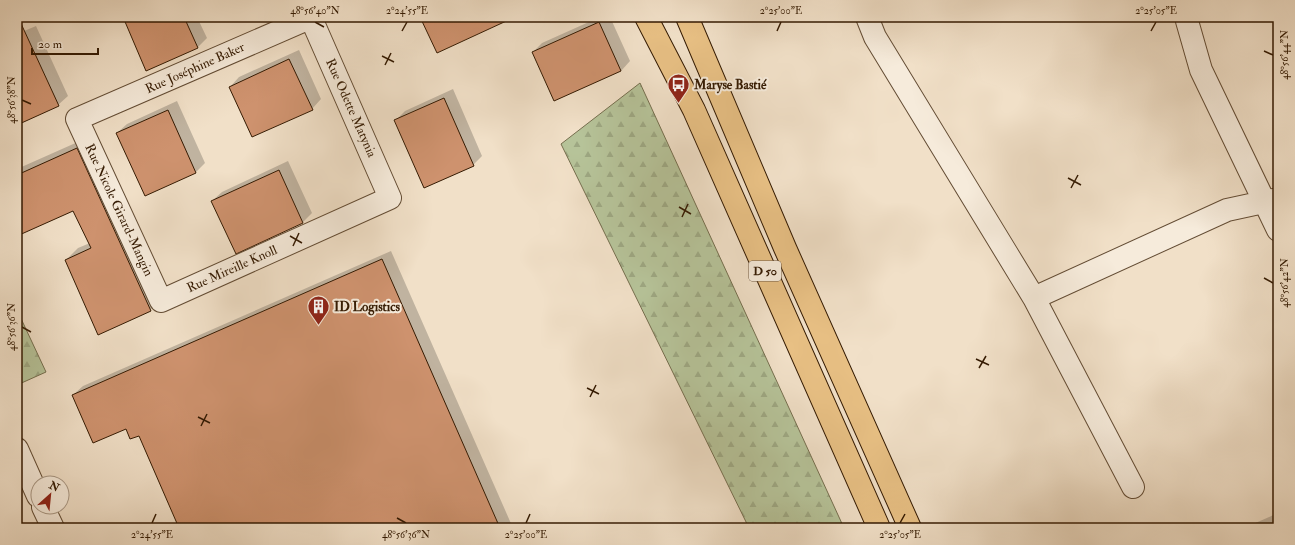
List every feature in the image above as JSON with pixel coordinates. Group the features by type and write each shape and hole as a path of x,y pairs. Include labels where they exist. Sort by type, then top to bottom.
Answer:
{"main road":[{"name":"D 50","path":"646,17 694,110 879,528"},
{"name":"D 50","path":"687,17 785,248 910,528"}],"street":[{"name":"Rue Joséphine Baker","path":"77,119 312,17"},
{"name":"Rue Odette Matynia","path":"312,17 390,198"},
{"path":"867,17 875,36 1034,298 1133,487"},
{"path":"1188,17 1187,21 1202,70 1272,200 1278,230"},
{"name":"Rue Nicole Girard-Mangin","path":"77,119 161,301"},
{"name":"Rue Mireille Knoll","path":"161,301 390,198"},
{"path":"1034,298 1227,210 1272,200"},
{"path":"17,449 30,478"},
{"path":"47,515 53,528"}],"green space":[{"path":"640,83 844,528 749,528 561,144"},
{"path":"17,310 46,372 17,385"}],"building":[{"path":"17,17 59,106 17,125"},
{"path":"123,17 184,17 198,48 146,71"},
{"path":"420,17 515,17 437,53"},
{"path":"599,22 621,71 554,101 532,52"},
{"path":"289,59 313,110 252,137 229,87"},
{"path":"444,98 474,166 424,188 394,120"},
{"path":"168,110 196,173 145,196 116,133"},
{"path":"77,148 151,311 98,335 65,260 91,248 73,211 17,236 17,175"},
{"path":"279,170 303,223 236,254 211,201"},
{"name":"ID Logistics","path":"382,259 500,528 179,528 139,436 130,439 126,429 93,443 72,395"}],"place":[{"name":"Maryse Bastié","path":"678,104"},
{"name":"ID Logistics","path":"319,326"}]}
